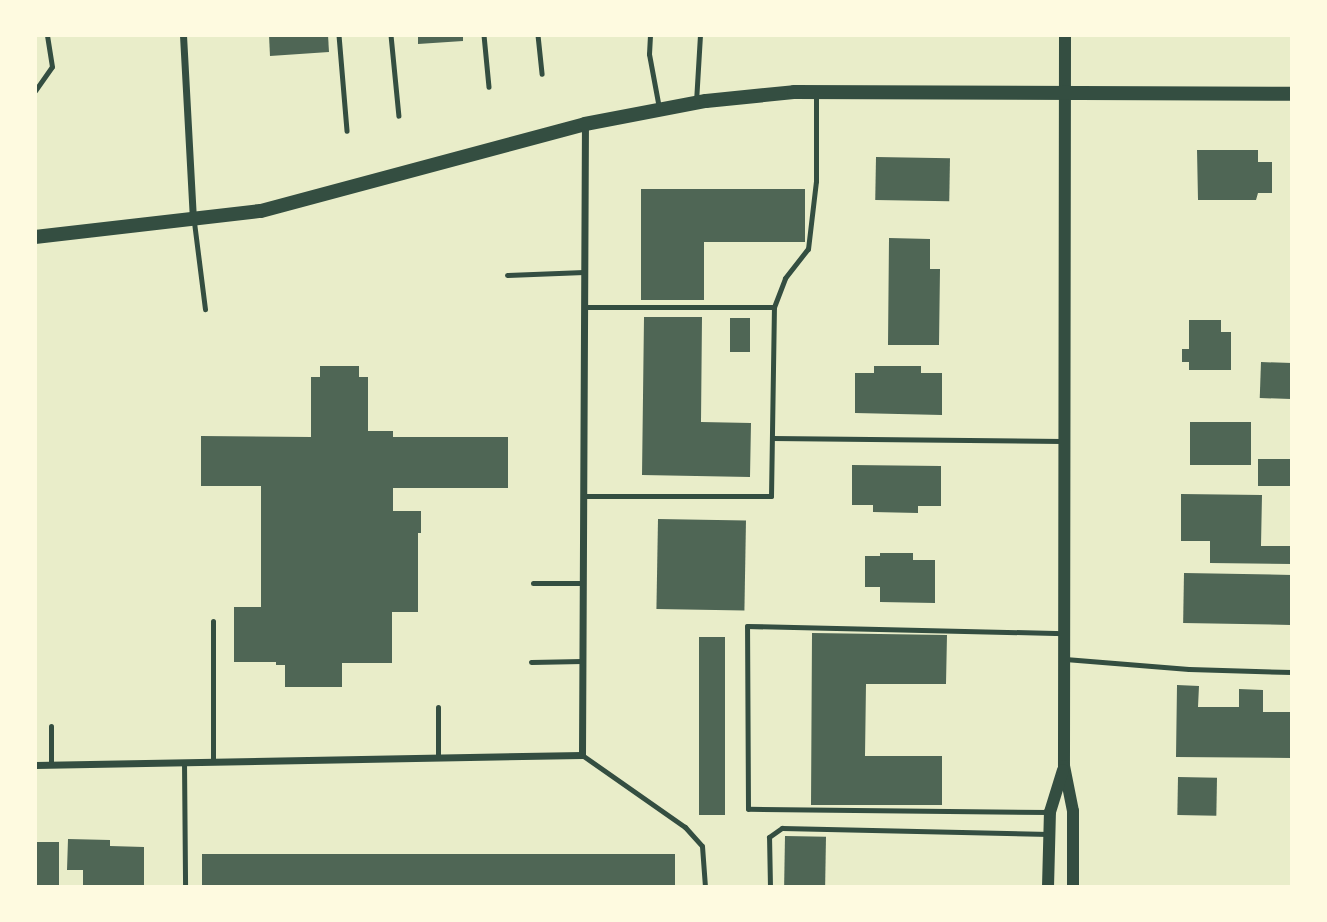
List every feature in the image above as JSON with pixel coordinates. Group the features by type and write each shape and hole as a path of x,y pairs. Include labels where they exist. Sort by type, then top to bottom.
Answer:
{"main road":[{"path":"35,237 261,211 585,124 696,103 816,92 1292,94"}],"street":[{"path":"183,35 193,217"},
{"path":"1065,35 1064,766 1073,811 1073,887"},
{"path":"35,765 582,755 585,124"},
{"path":"1048,887 1050,812 1064,766"}],"lane":[{"path":"650,35 649,54 659,110"},
{"path":"696,103 701,35"},
{"path":"583,496 771,496 774,307 785,278 808,249 816,181 816,92"},
{"path":"193,217 205,309"},
{"path":"507,275 584,272"},
{"path":"584,307 774,307"},
{"path":"772,438 1066,441"},
{"path":"533,583 583,583"},
{"path":"213,621 213,762"},
{"path":"1050,812 748,809 747,626 1065,634"},
{"path":"1065,659 1189,669 1292,672"},
{"path":"531,662 582,661"},
{"path":"438,707 438,758"},
{"path":"51,726 51,764"},
{"path":"582,755 685,827 702,846 705,887"},
{"path":"184,762 185,887"},
{"path":"770,887 769,837 782,828 1049,834"}],"path":[{"path":"35,91 52,67 47,35"},
{"path":"339,35 348,131"},
{"path":"391,35 399,116"},
{"path":"484,35 489,87"},
{"path":"538,35 542,74"}],"building":[{"path":"269,35 328,35 329,52 270,56"},
{"path":"418,35 463,35 463,41 418,44"},
{"path":"1197,150 1258,150 1258,162 1272,162 1272,193 1258,193 1256,200 1198,200"},
{"path":"876,157 950,158 949,201 875,200"},
{"path":"641,189 805,189 805,242 704,242 704,300 641,300"},
{"path":"889,238 930,239 930,269 940,269 939,345 888,345"},
{"path":"644,317 702,317 701,422 751,423 750,477 642,475"},
{"path":"730,318 750,318 750,352 730,352"},
{"path":"1189,320 1221,320 1221,332 1231,332 1231,370 1189,370 1189,362 1182,362 1182,349 1189,349"},
{"path":"1261,362 1292,363 1291,399 1260,398"},
{"path":"320,366 359,366 359,377 368,377 368,431 393,431 393,437 508,437 508,488 393,488 393,511 421,511 421,533 418,533 418,612 392,612 392,663 342,663 342,687 285,687 285,665 276,665 276,662 234,662 234,607 261,607 261,486 201,486 201,436 311,437 311,377 320,377"},
{"path":"874,366 921,366 921,373 942,373 942,415 855,413 855,373 874,373"},
{"path":"1190,422 1251,422 1251,465 1190,465"},
{"path":"1258,459 1292,459 1292,486 1258,486"},
{"path":"852,465 941,466 941,506 918,506 918,513 873,512 873,505 852,505"},
{"path":"1181,494 1262,495 1261,546 1292,546 1292,564 1210,563 1210,541 1181,541"},
{"path":"658,519 746,521 744,611 656,609"},
{"path":"880,553 913,553 913,560 935,560 935,603 880,602 880,587 865,587 865,556 880,556"},
{"path":"1184,573 1292,575 1291,625 1183,623"},
{"path":"812,633 947,635 946,684 866,684 865,756 942,756 942,805 811,805"},
{"path":"699,637 725,637 725,815 699,815"},
{"path":"1177,685 1199,686 1198,707 1239,707 1239,689 1263,690 1263,712 1292,712 1292,758 1176,757"},
{"path":"1178,777 1217,778 1216,816 1177,815"},
{"path":"785,836 826,837 825,887 784,887"},
{"path":"68,839 110,840 110,846 144,847 144,887 83,887 83,870 67,870"},
{"path":"35,842 59,842 59,885 35,885"},
{"path":"202,854 675,854 675,887 202,887"}]}
